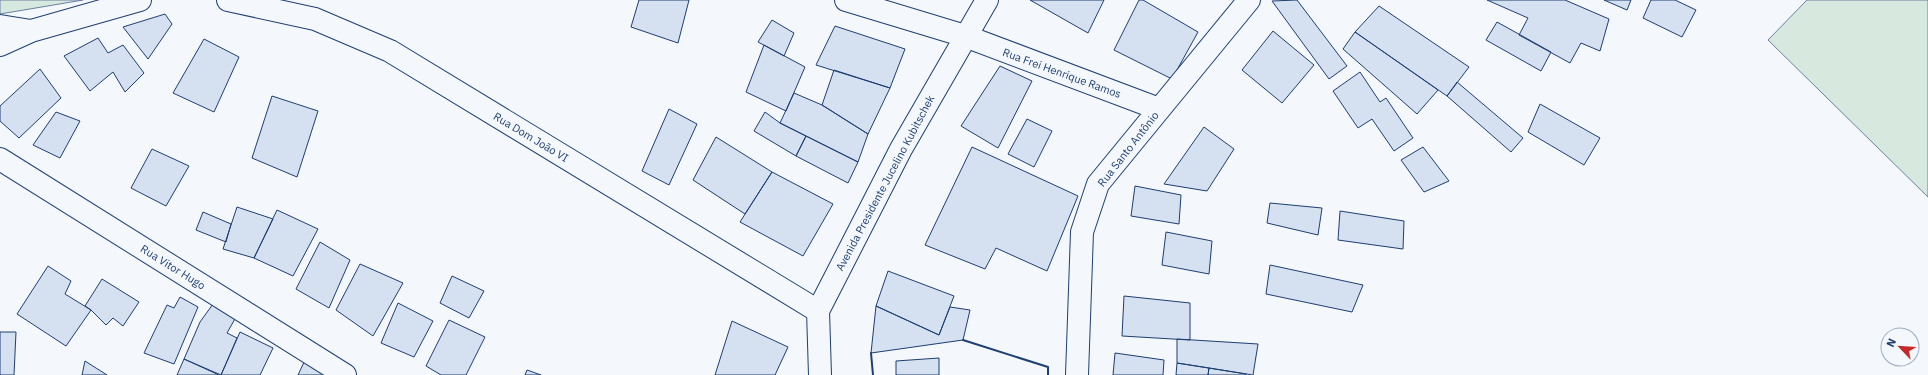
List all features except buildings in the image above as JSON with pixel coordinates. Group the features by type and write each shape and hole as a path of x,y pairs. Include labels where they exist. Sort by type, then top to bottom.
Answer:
{"street":[{"path":"0,45 31,31 140,0"},
{"name":"Rua Dom João VI","path":"228,0 315,19 390,52 818,311"},
{"name":"Rua Frei Henrique Ramos","path":"846,0 965,36 1160,109"},
{"name":"Avenida Presidente Jucelino Kubitschek","path":"820,375 818,311 901,149 987,0"},
{"name":"Rua Santo Antônio","path":"1077,375 1082,232 1098,184 1249,0"},
{"path":"0,26 31,31"},
{"name":"Rua Vitor Hugo","path":"0,159 345,375"}],"shaded area":[{"path":"0,0 83,0 0,14"},
{"path":"1807,0 1928,0 1928,197 1768,40"}],"wall":[{"path":"963,340 1048,367 1048,375"},
{"path":"871,353 873,375"}]}
